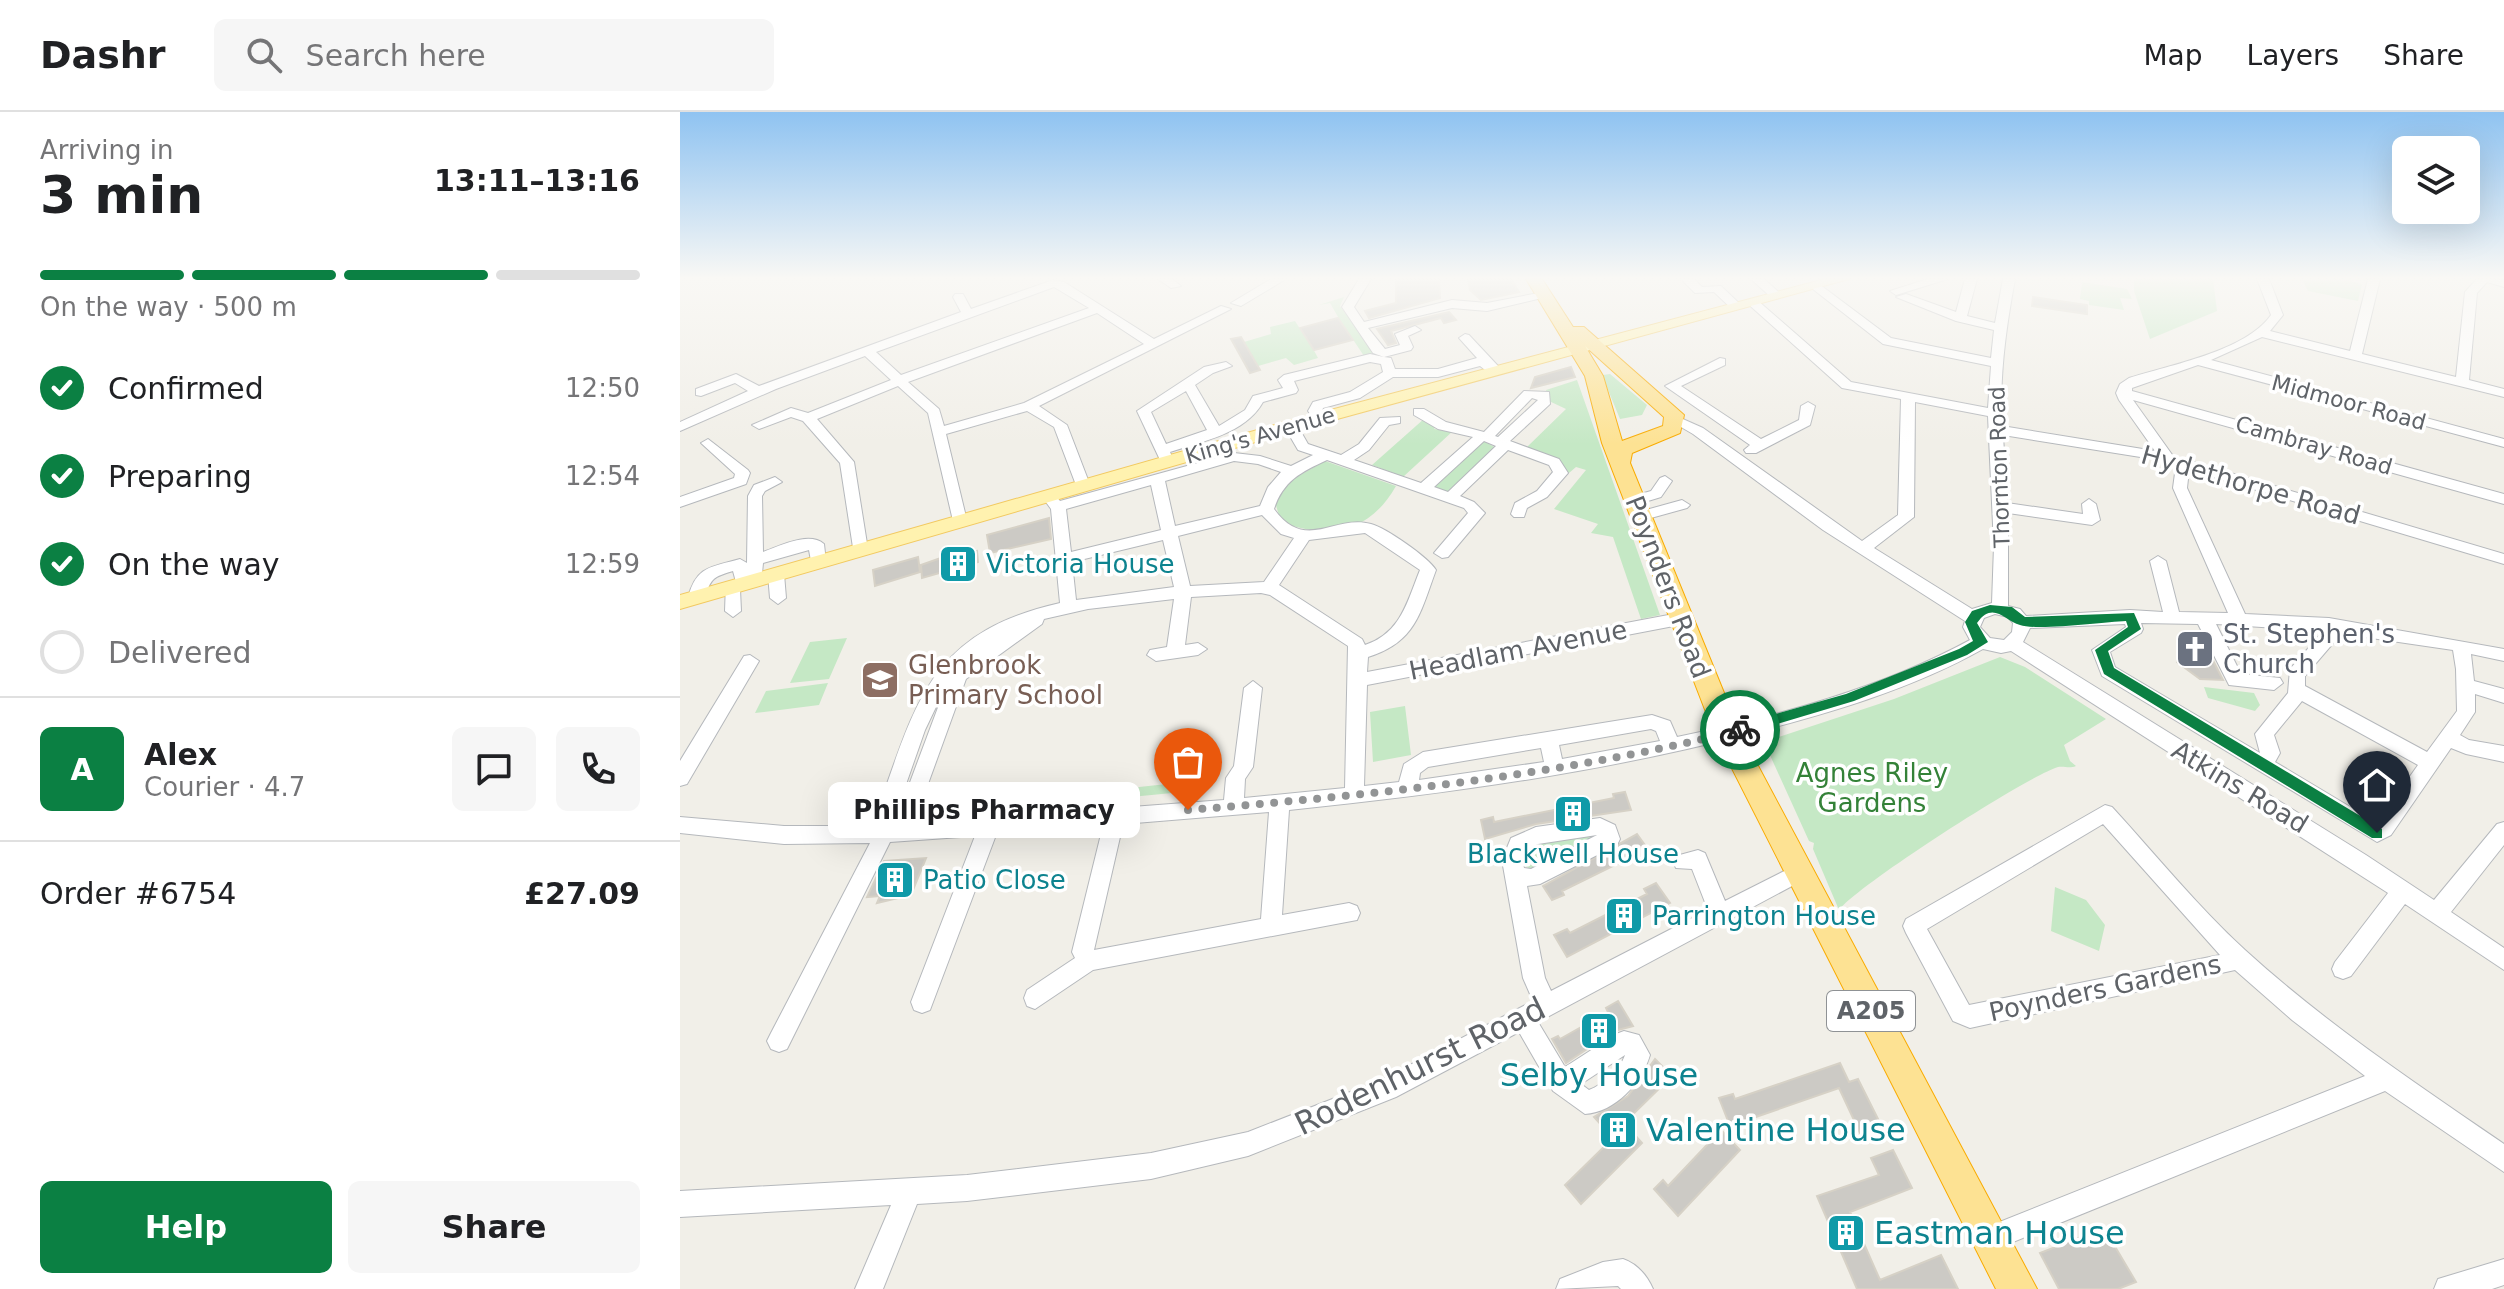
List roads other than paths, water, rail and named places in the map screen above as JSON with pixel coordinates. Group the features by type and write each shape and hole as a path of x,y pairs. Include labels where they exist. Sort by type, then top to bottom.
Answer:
{"highway":[{"name":"A205","path":"1574,334 1664,431"},
{"name":"Poynders Road","path":"1585,347 1612,443 1679,619 1727,733 2017,1289"},
{"path":"1610,429 1634,439 1664,431"},
{"path":"1621,462 1622,451 1627,447 1664,431"}],"main road":[{"name":"King's Avenue","path":"688,600 746,578 776,574 959,521 1052,501 1083,485 1165,456 1320,418 1490,366 1635,334"}],"street":[{"path":"680,427 759,392 919,334"},
{"path":"808,418 897,381 1028,334"},
{"path":"1137,334 1151,343"},
{"path":"939,432 1029,406 1171,334"},
{"path":"1367,334 1377,350 1384,353 1407,347 1401,334"},
{"name":"Hydethorpe Road","path":"1782,334 1847,385 2176,461 2504,559"},
{"path":"1878,334 1887,341 1997,363"},
{"name":"Thornton Road","path":"1999,334 1994,421 2000,507 2000,608"},
{"path":"2238,617 2180,488 2176,461 2123,393 2134,381 2260,334"},
{"path":"2266,334 2504,393"},
{"path":"2355,356 2360,334"},
{"path":"2462,383 2467,334"},
{"path":"1465,338 1490,366"},
{"path":"868,352 934,412 959,521"},
{"path":"1226,366 1209,370 1144,411 1165,456 1241,420 1258,399 1291,390 1285,380 1289,378 1370,358 1381,358 1389,368"},
{"name":"Midmoor Road","path":"2196,360 2504,443"},
{"path":"1720,362 1672,386 1760,445"},
{"path":"1320,418 1315,411 1318,405 1355,395 1389,368 1438,373 1490,366"},
{"path":"701,392 728,374 759,392"},
{"path":"1186,385 1192,389 1215,431"},
{"name":"Cambray Road","path":"2123,393 2504,499"},
{"path":"1424,488 1529,394 1544,395 1545,401 1450,498"},
{"path":"1863,548 1906,517 1908,398"},
{"path":"1029,406 1060,425 1083,485"},
{"path":"1734,458 1805,422 1808,406"},
{"path":"759,425 791,412 808,418 847,462 860,550"},
{"path":"1419,412 1443,426 1458,427 1554,462 1561,473 1542,494 1520,506 1519,514"},
{"path":"1344,460 1364,447 1385,421 1395,420"},
{"path":"1291,426 1303,447 1469,505 1477,513 1442,553"},
{"path":"1664,431 1704,437 1863,548 1973,618"},
{"path":"680,502 741,481 743,473 708,443"},
{"path":"1328,454 1291,471 1272,488 1266,509 1273,522 1304,536 1335,535 1368,528 1424,564 1428,570 1400,636 1383,647 1359,653"},
{"path":"1060,609 1064,559 1052,501 1157,479 1234,457 1260,460 1291,471"},
{"path":"1157,479 1183,593 1175,652"},
{"path":"1637,508 1656,494 1665,481"},
{"path":"733,611 746,578 755,496 759,488 775,482"},
{"path":"1637,508 1682,505"},
{"path":"2000,507 2092,520"},
{"path":"1064,559 1266,509"},
{"path":"1269,587 1304,536"},
{"path":"746,578 800,545 816,544 818,562"},
{"path":"2158,561 2172,616"},
{"path":"776,574 778,598"},
{"path":"779,1041 882,833 933,694 952,662 974,643 1005,624 1060,609 1183,593 1269,587 1356,643 1359,653 1354,795"},
{"path":"2000,608 2014,613 2022,622 2021,631 2013,644 2001,649 1981,642 1973,632 1973,618 2000,608"},
{"path":"2022,622 2130,616 2238,617 2329,624 2504,655"},
{"path":"2130,616 2135,629 2101,650 2108,671 2377,833 2384,829 2466,712 2466,685 2460,645"},
{"path":"2203,616 2235,680 2274,683"},
{"name":"Headlam Avenue","path":"1358,680 1679,619"},
{"path":"2329,624 2329,637 2295,677 2299,691 2431,763"},
{"path":"680,825 763,837 882,833 1280,802 1555,770 1727,733 1891,683 1981,642"},
{"name":"Atkins Road","path":"2013,644 2403,890 2504,960"},
{"path":"1156,655 1198,649"},
{"path":"680,778 750,661"},
{"path":"2466,685 2504,696"},
{"path":"1233,806 1236,778 1243,767 1253,688"},
{"path":"2262,765 2271,753 2264,734 2299,691"},
{"path":"1408,789 1411,769 1423,760 1548,739 1652,722 1663,726 1671,746"},
{"path":"2448,738 2466,747 2504,754"},
{"path":"1548,739 1555,770"},
{"path":"1271,927 1280,802"},
{"name":"Poynders Gardens","path":"2237,958 2225,964 1970,1017 1961,1013 1914,926 2105,813 2237,958 2306,1017 2384,1077 2504,1159"},
{"path":"1088,961 1083,952 1115,816"},
{"path":"922,1002 989,826"},
{"path":"2436,914 2504,830"},
{"path":"1683,862 1698,859 1719,912"},
{"name":"Rodenhurst Road","path":"680,1204 909,1193 1151,1166 1248,1144 1388,1089 1800,872"},
{"path":"1517,876 1534,978 1546,1006"},
{"path":"2343,969 2403,890"},
{"path":"1035,998 1088,961 1349,913"},
{"path":"1523,1018 1561,1083"},
{"path":"1991,1238 2372,1086 2384,1077"},
{"path":"869,1289 909,1193"},
{"path":"1570,1289 1616,1272 1636,1284"},
{"path":"2448,1289 2504,1272"}],"place":[{"name":"Victoria House","path":"958,564"},
{"name":"St. Stephen's Church","path":"2195,649"},
{"name":"Glenbrook Primary School","path":"880,680"},
{"name":"Phillips Pharmacy","path":"1188,810"},
{"name":"Blackwell House","path":"1573,814"},
{"name":"Patio Close","path":"895,880"},
{"name":"Parrington House","path":"1624,916"},
{"name":"Selby House","path":"1599,1031"},
{"name":"Valentine House","path":"1618,1130"},
{"name":"Eastman House","path":"1846,1233"}],"park label":[{"name":"Agnes Riley Gardens","path":"1872,788"}]}
